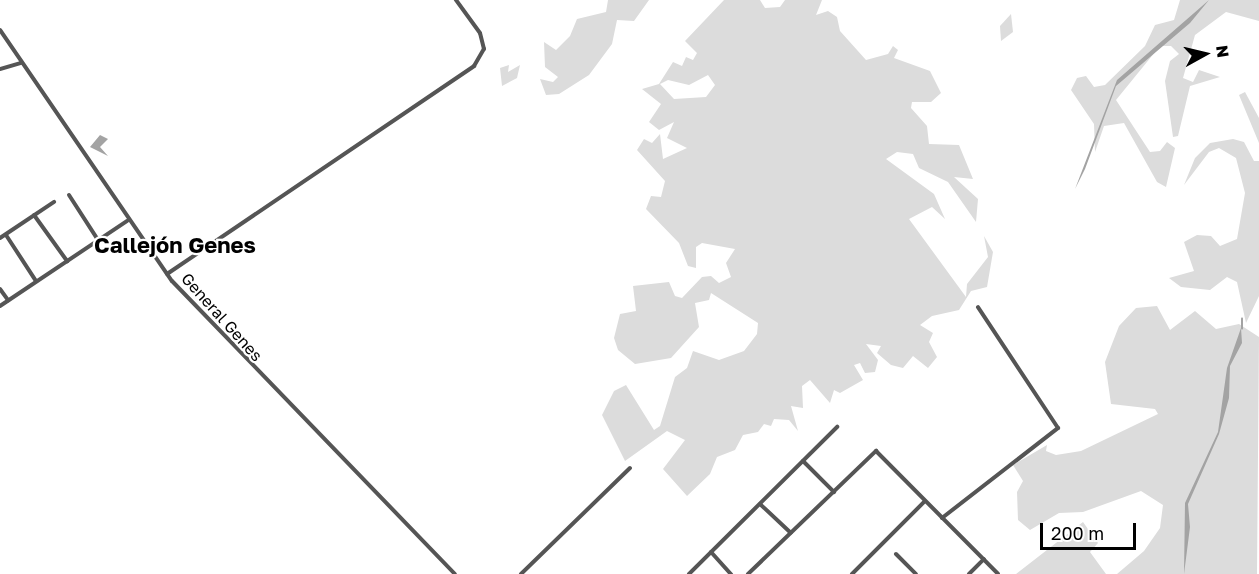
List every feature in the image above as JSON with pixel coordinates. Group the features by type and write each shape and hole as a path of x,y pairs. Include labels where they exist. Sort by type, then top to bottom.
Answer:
{"street":[{"path":"167,274 474,66 484,49 480,33 456,0"},
{"name":"General Genes","path":"0,30 21,63 87,153 127,221 167,274 455,574"},
{"path":"0,69 21,63"},
{"path":"69,195 98,240"},
{"path":"0,238 54,202"},
{"path":"34,215 67,261"},
{"path":"0,306 127,221"},
{"path":"6,235 36,281"},
{"path":"0,288 8,300"},
{"path":"942,518 1058,428 978,307"},
{"path":"689,574 837,427"},
{"path":"748,574 876,451 998,574"},
{"path":"803,461 834,492"},
{"path":"521,574 630,468"},
{"path":"852,574 925,501"},
{"path":"760,504 791,533"},
{"path":"711,552 731,574"},
{"path":"896,554 916,574"},
{"path":"969,574 984,559"}],"shaded area":[{"path":"608,0 649,0 634,21 617,20 612,44 589,75 559,94 546,95 540,79 553,82 558,77 545,67 544,42 556,50 570,36 577,19 606,12"},
{"path":"724,0 760,0 765,8 780,7 785,0 822,0 816,15 828,11 837,17 840,31 866,60 888,54 893,46 898,50 894,58 930,71 941,93 931,102 912,102 911,108 927,126 929,144 959,145 973,179 954,177 978,199 976,222 948,182 919,168 913,154 897,152 886,159 934,194 945,219 932,207 909,219 966,297 967,284 988,257 984,236 993,252 987,287 971,291 959,310 932,316 920,325 933,333 929,342 937,357 928,368 913,356 903,368 891,365 877,353 881,346 866,344 878,360 875,372 865,373 860,363 854,365 863,380 840,393 834,390 830,403 810,380 802,386 803,408 791,406 798,431 789,420 774,419 771,426 764,424 758,432 743,435 735,450 717,457 710,474 687,496 663,469 685,440 667,431 625,461 602,415 614,391 626,385 654,430 660,426 675,377 687,368 693,351 719,360 744,351 757,334 758,323 711,293 709,300 695,303 699,327 671,358 635,364 618,350 614,338 620,314 636,311 633,286 669,282 675,296 682,298 702,277 711,276 719,283 731,277 726,263 735,249 702,243 696,247 696,268 688,266 679,243 646,209 651,196 661,197 665,181 637,150 644,139 652,143 660,134 663,159 687,148 667,138 674,122 659,130 649,122 661,104 642,89 659,84 673,62 682,66 686,57 693,60 697,53 685,41","holes":["708,75 715,85 706,97 674,99 660,84 668,80 689,85"]},
{"path":"1180,0 1259,0 1259,21 1226,12 1195,35 1183,78 1193,82 1199,70 1220,77 1190,86 1178,136 1173,137 1165,81 1170,61 1179,54 1171,46 1160,46 1116,100 1150,152 1160,151 1167,142 1175,148 1166,187 1157,182 1124,123 1104,126 1095,152 1094,124 1071,90 1077,78 1086,76 1094,87 1105,85 1145,46 1155,25 1174,20"},
{"path":"1209,0 1190,23 1116,86 1085,169 1075,189 1117,80"},
{"path":"1011,14 1013,32 1001,41 1000,26"},
{"path":"509,65 508,72 520,65 517,78 502,86 500,68"},
{"path":"1245,92 1259,118 1259,143 1239,95"},
{"path":"100,135 108,139 100,147 108,156 90,147"},
{"path":"1233,139 1244,142 1254,161 1259,161 1259,296 1246,323 1237,282 1227,277 1210,290 1181,287 1169,278 1194,271 1184,242 1197,235 1211,236 1220,246 1237,239 1245,193 1236,158 1219,148 1209,152 1184,185 1195,158 1210,143"},
{"path":"1157,306 1170,330 1195,311 1216,329 1239,324 1259,337 1257,574 1117,574 1144,551 1160,528 1163,505 1141,491 1083,512 1059,513 1030,530 1018,520 1017,492 1023,481 1013,465 1047,445 1046,451 1056,455 1081,451 1158,414 1155,409 1111,404 1105,362 1119,326 1136,308"},
{"path":"1241,328 1242,343 1230,366 1229,398 1219,434 1188,504 1190,527 1184,574 1185,503 1218,432 1227,368"},
{"path":"1083,522 1098,543 1090,552 1106,574 1016,574"}],"waterway":[{"path":"1242,319 1242,329"}],"district":[{"name":"Callejón Genes","path":"175,245"}]}
